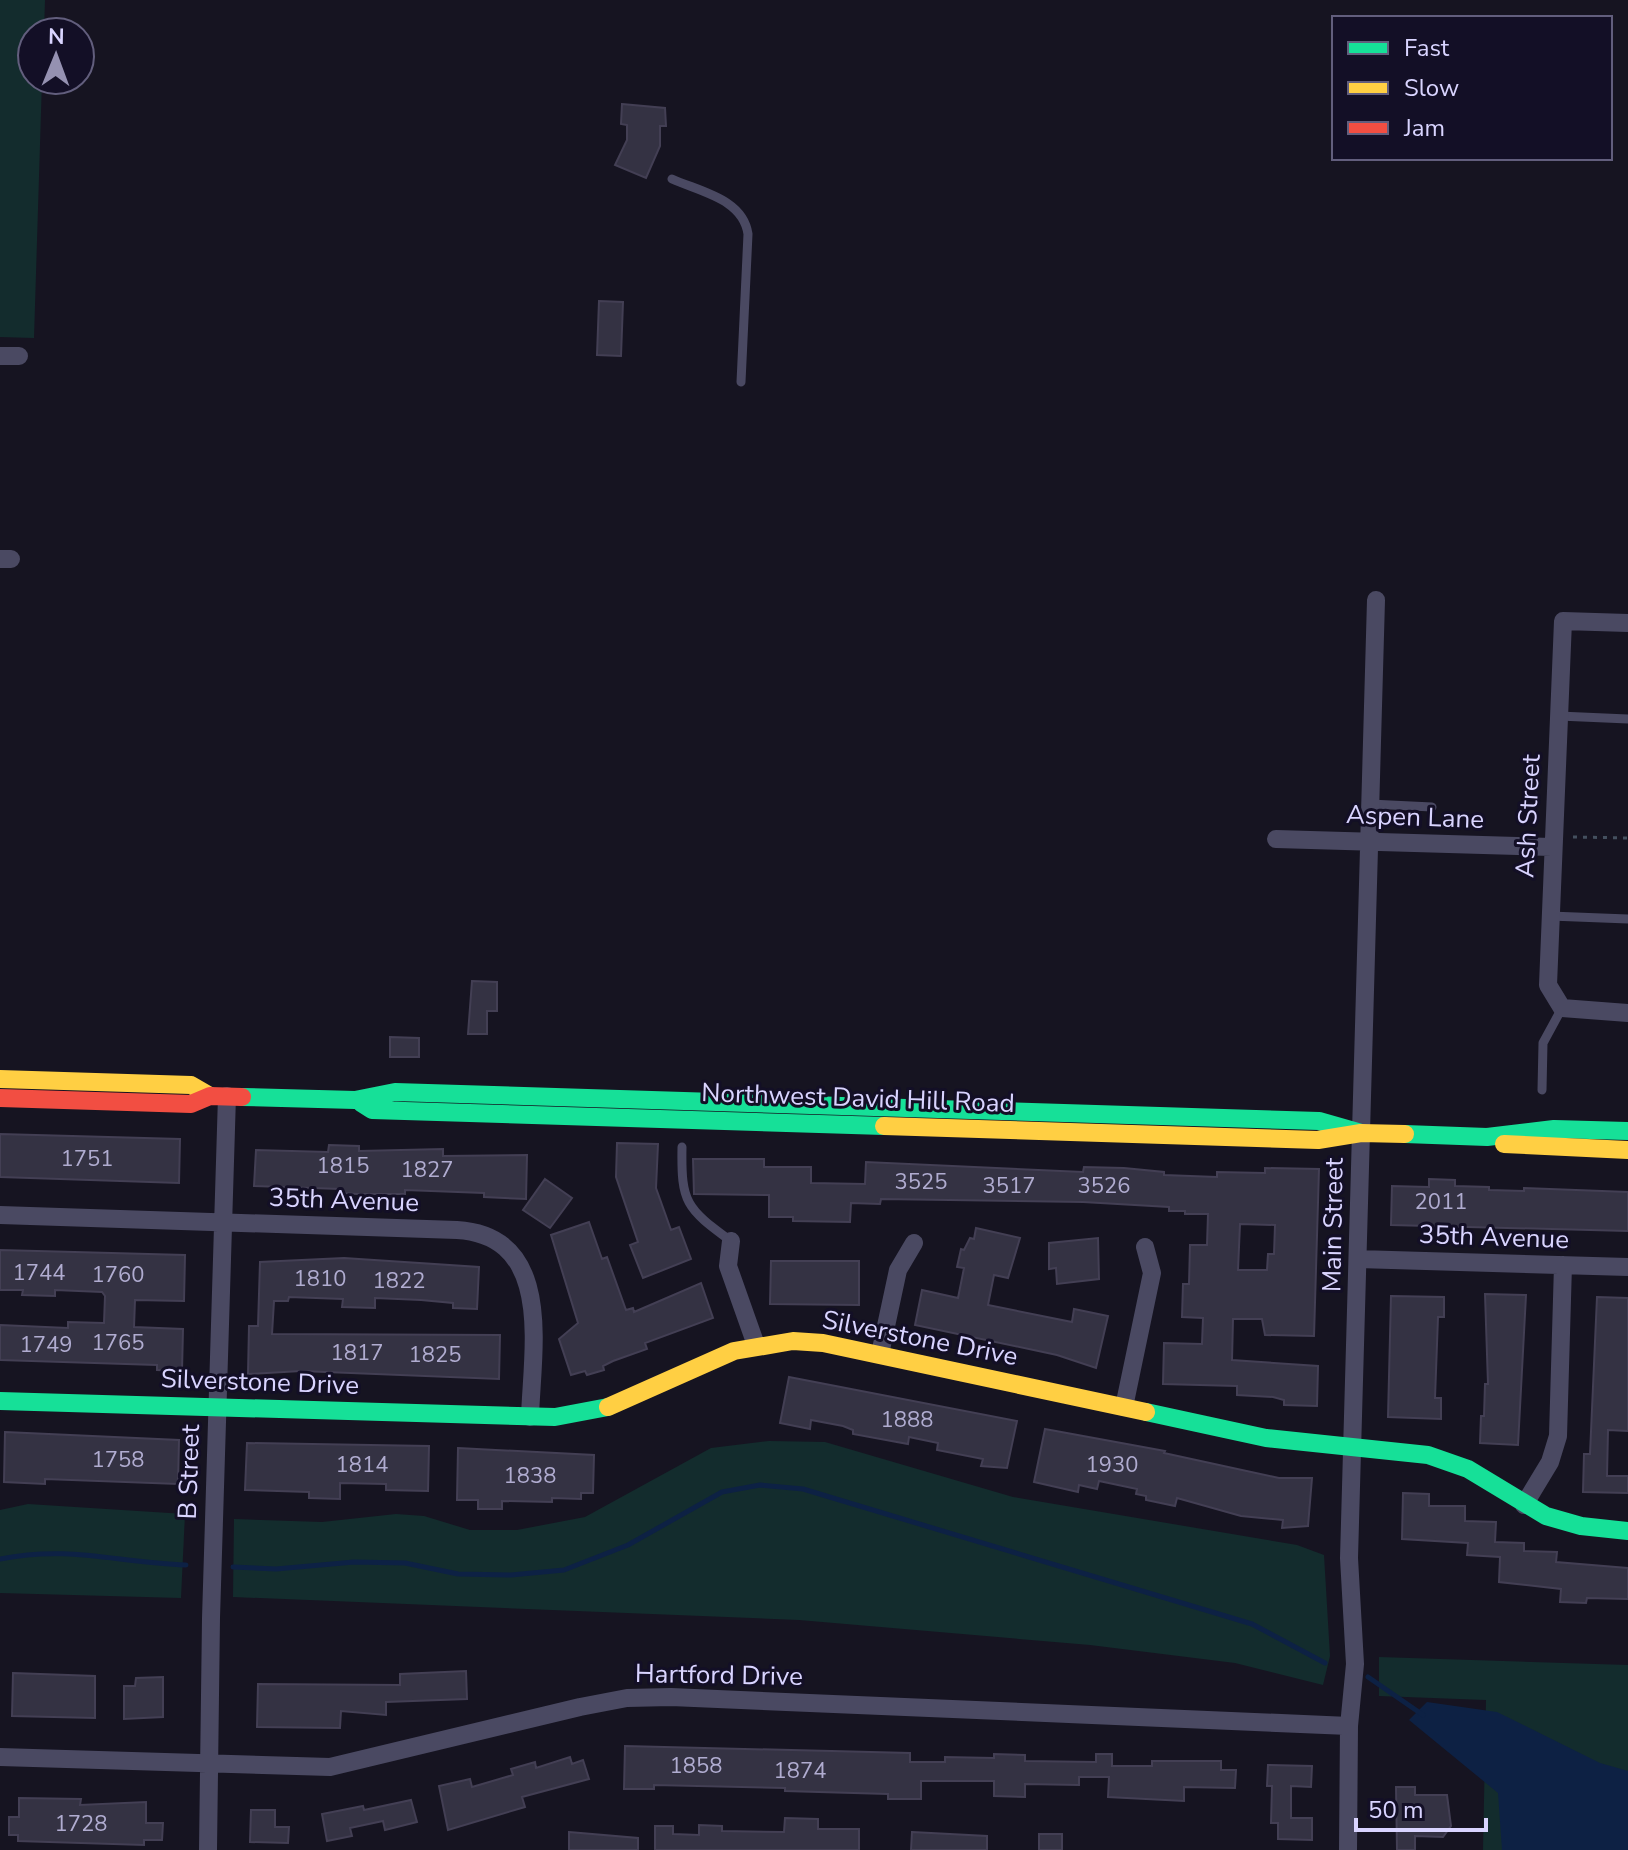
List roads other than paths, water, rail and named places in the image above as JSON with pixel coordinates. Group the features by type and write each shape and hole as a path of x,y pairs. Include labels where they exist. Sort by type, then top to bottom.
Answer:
{"street":[{"path":"0,356 19,356"},
{"name":"Main Street","path":"1348,1850 1349,1726 1355,1664 1349,1558 1376,600"},
{"name":"Ash Street","path":"1562,1008 1548,985 1563,621 1628,623"},
{"name":"Aspen Lane","path":"1276,839 1552,847"},
{"path":"1562,1008 1628,1013"},
{"name":"Northwest David Hill Road","path":"0,1079 191,1085 218,1096"},
{"name":"Northwest David Hill Road","path":"0,1098 191,1104 218,1096 355,1100 395,1092 1319,1121 1361,1133 1487,1137 1554,1129 1628,1131"},
{"name":"B Street","path":"208,1850 223,1222 218,1096"},
{"name":"Northwest David Hill Road","path":"1487,1137 1510,1146 1628,1150"},
{"name":"35th Avenue","path":"0,1215 464,1230 496,1242 520,1266 533,1297 530,1417"},
{"path":"731,1241 728,1266 756,1345"},
{"path":"880,1354 898,1270 914,1243"},
{"path":"1124,1407 1152,1273 1145,1247"},
{"name":"35th Avenue","path":"1358,1259 1628,1267"},
{"path":"1524,1505 1550,1462 1558,1436 1563,1265"},
{"name":"Silverstone Drive","path":"0,1401 530,1417 575,1415 615,1406 712,1359 756,1345 823,1343 1266,1438 1413,1453 1459,1465 1524,1505 1561,1521 1628,1531"},
{"name":"Hartford Drive","path":"0,1757 330,1767 580,1707 656,1697 1349,1726"}],"lane":[{"path":"672,179 728,203 744,217 748,234 741,382"},
{"path":"1559,716 1628,719"},
{"path":"1370,804 1432,807"},
{"path":"1550,916 1628,919"},
{"path":"1542,1090 1543,1043 1562,1008"},
{"path":"682,1147 682,1178 693,1213 731,1241"}],"water":[{"path":"1427,1702 1497,1712 1600,1763 1628,1771 1628,1850 1502,1850 1498,1793 1409,1720"}],"waterway":[{"path":"233,1567 276,1569 354,1562 405,1563 458,1574 511,1575 564,1570 628,1545 722,1492 760,1485 803,1489 1252,1624 1325,1663"},
{"path":"0,1559 72,1554 186,1565"},
{"path":"1368,1677 1423,1715"}]}
